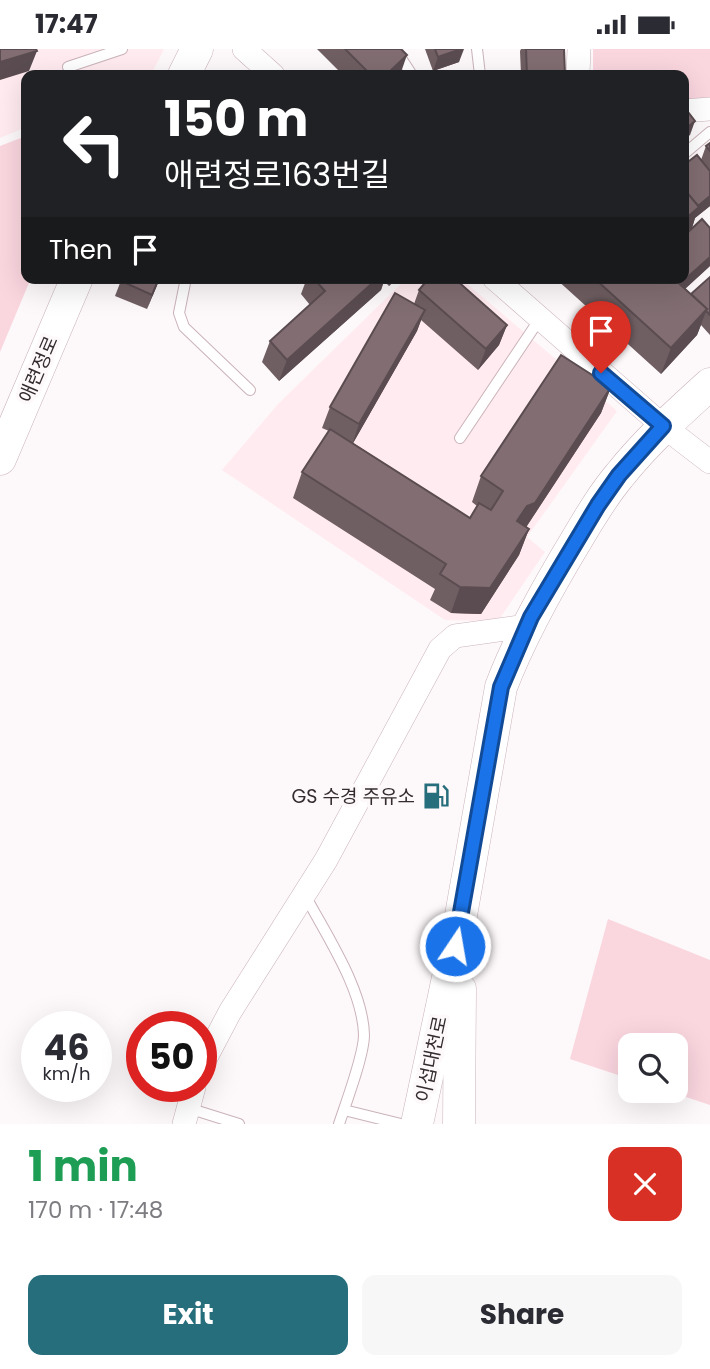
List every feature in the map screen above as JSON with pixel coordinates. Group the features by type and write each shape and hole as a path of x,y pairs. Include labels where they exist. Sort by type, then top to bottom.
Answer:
{"main road":[{"path":"186,70 197,49"},
{"name":"애련정로","path":"0,460 74,284"},
{"name":"이섭대천로","path":"417,1124 460,921 501,687 527,626 552,579 598,505 619,475 663,426 710,384"},
{"path":"459,1124 460,921"}],"street":[{"path":"244,49 267,70"},
{"path":"578,70 579,49"},
{"path":"689,111 710,109"},
{"path":"500,284 663,426 710,462"},
{"path":"217,1037 305,895 440,649 455,636 527,626"}],"lane":[{"path":"68,67 122,49"},
{"path":"396,49 409,70"},
{"path":"477,49 479,70"},
{"path":"689,150 710,132"},
{"path":"185,284 179,313 184,327 250,390"},
{"path":"460,438 539,320"},
{"path":"305,895 346,973 358,1000 362,1022 363,1045 339,1124"},
{"path":"189,1106 239,1124"},
{"path":"344,1110 401,1124"}],"shaded area":[{"path":"0,49 164,49 154,70 21,70 21,129 0,138"},
{"path":"593,49 710,49 710,101 689,102 689,70 593,70"},
{"path":"21,138 21,284 28,284 0,352 0,146"},
{"path":"401,284 467,284 617,411 527,537 545,552 498,621 445,620 222,470 278,404"},
{"path":"608,919 710,960 710,1105 688,1098 688,1033 618,1033 618,1075 570,1059"}],"building":[{"path":"0,49 36,49 37,51 0,62"},
{"path":"345,49 401,49 407,55 391,70 366,70"},
{"path":"435,49 461,49 438,57"},
{"path":"526,49 564,49 565,70 527,70"},
{"path":"689,113 695,121 689,126"},
{"path":"697,155 710,171 710,196 698,206 689,196 689,161"},
{"path":"689,195 699,207 689,216"},
{"path":"702,219 710,228 710,257 689,276 689,231"},
{"path":"710,277 710,315 691,294"},
{"path":"128,284 157,284 152,295"},
{"path":"319,284 371,284 287,360 270,341 325,291"},
{"path":"424,284 461,284 507,325 486,349 419,290"},
{"path":"601,284 680,284 707,309 671,348"},
{"path":"395,293 425,310 359,424 330,407"},
{"path":"561,355 611,387 535,503 527,506 517,521 529,529 490,588 460,587 440,574 446,564 302,472 330,429 470,518 479,503 491,510 503,491 481,476"}],"place":[{"name":"GS 수경 주유소","path":"436,796"}],"route":[{"path":"455,946 501,687 509,665 552,579 598,505 619,475 663,426 601,373"}]}
